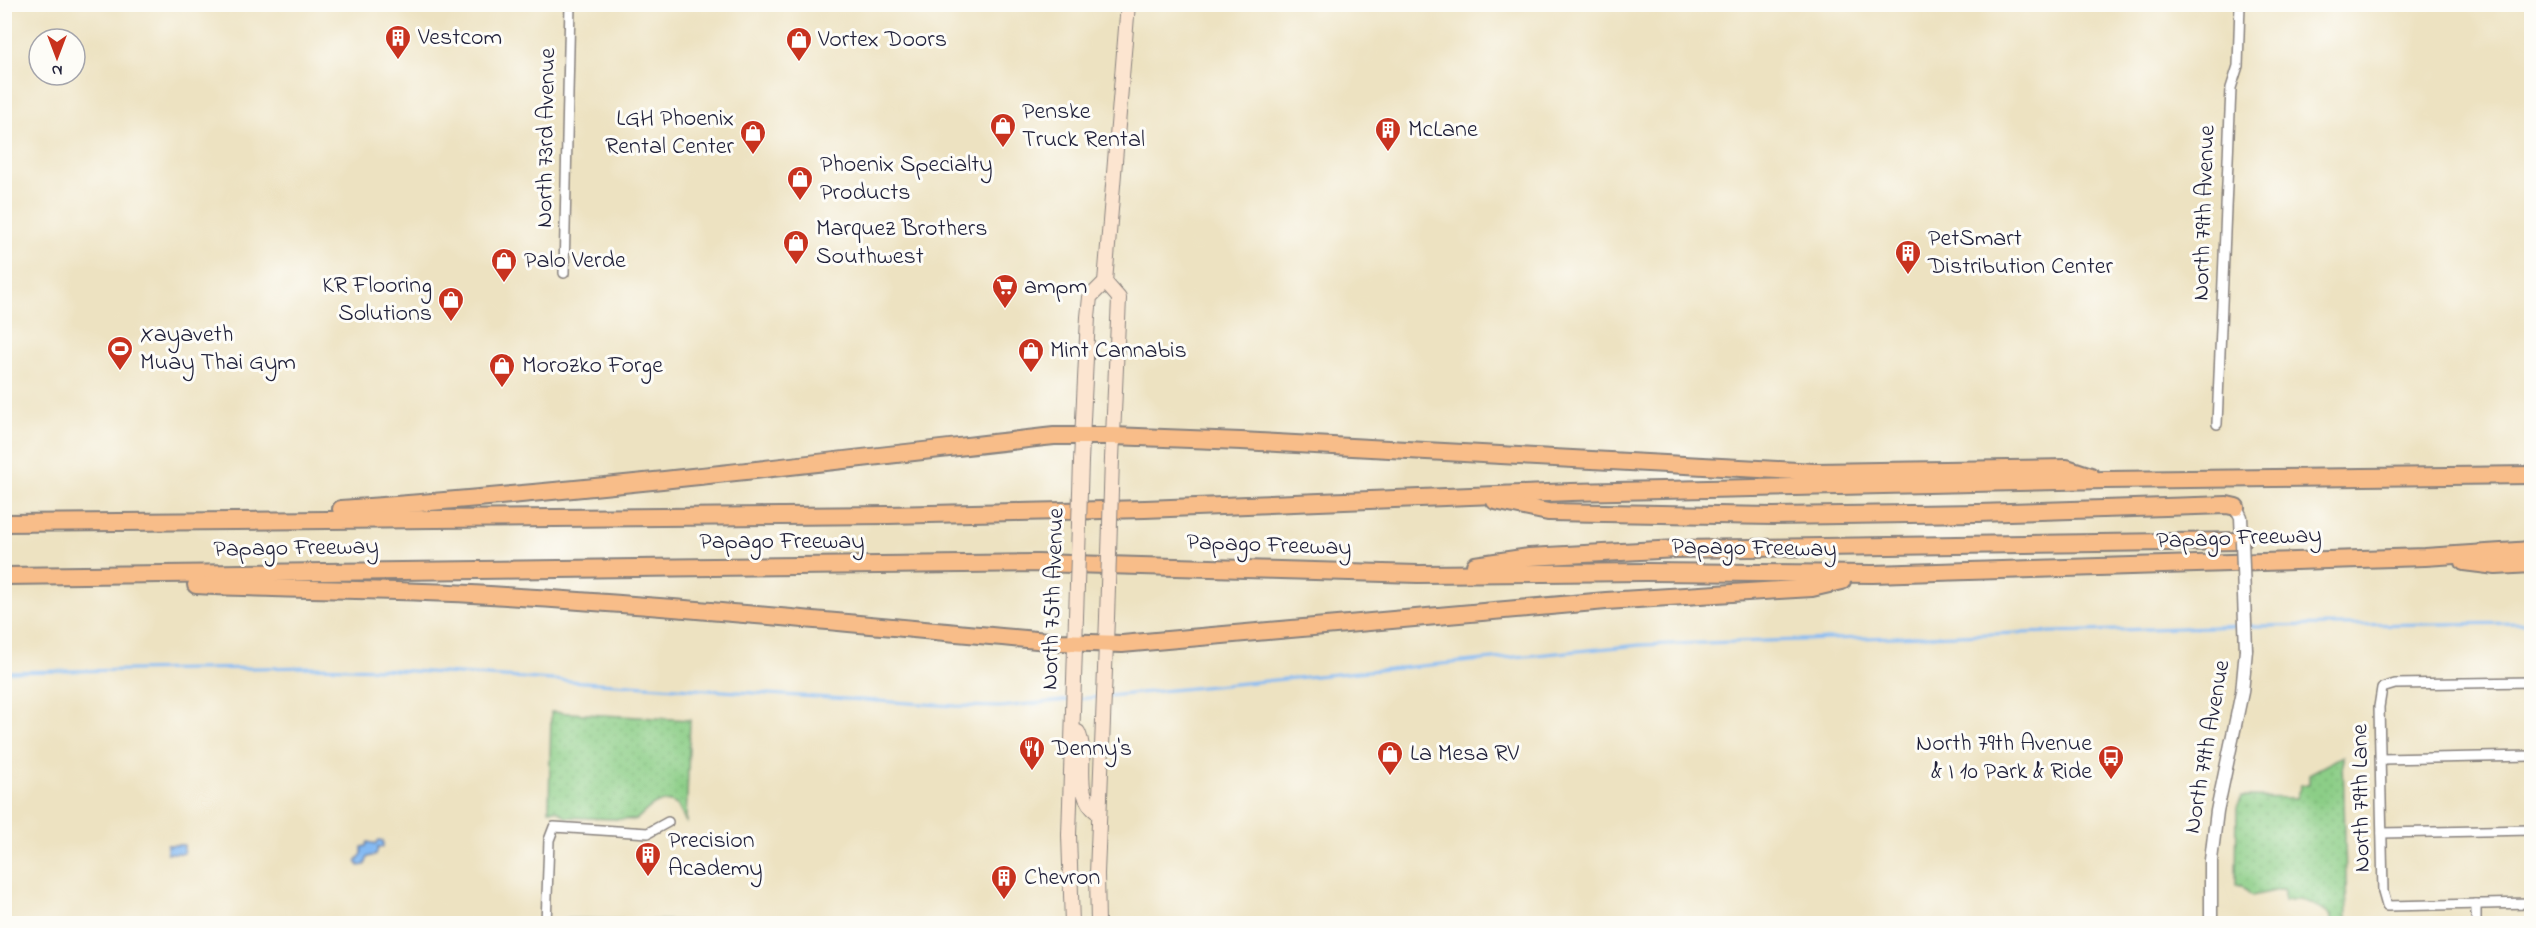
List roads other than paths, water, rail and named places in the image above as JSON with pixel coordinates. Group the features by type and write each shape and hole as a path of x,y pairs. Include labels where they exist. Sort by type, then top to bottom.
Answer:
{"highway":[{"path":"178,521 482,499 1043,437 1083,436 1766,471 1858,472 2067,468 2106,480"},
{"name":"Papago Freeway","path":"4,523 888,515 1145,508 1468,495 2106,480 2532,475"},
{"path":"1468,495 1548,512 1808,516 2227,505 2236,507"},
{"path":"1418,574 1529,556 1677,549 2242,541"},
{"name":"Papago Freeway","path":"4,576 1038,563 1418,574 1658,572 1873,574 2425,557 2532,550"},
{"path":"2425,557 2496,566 2532,564"},
{"path":"58,576 264,589 375,589 541,598 1075,643 1122,644 1606,601 1812,588 1873,574"}],"main road":[{"name":"North 75th Avenue","path":"1071,924 1069,836 1081,460 1090,297 1105,282 1128,4"},
{"path":"1098,924 1103,684 1119,298 1105,282"},
{"path":"1073,719 1082,740 1083,788 1090,806 1099,814"}],"street":[{"name":"North 73rd Avenue","path":"564,273 564,176 570,4"},
{"name":"North 79th Avenue","path":"2217,424 2231,88 2238,66 2240,4"},
{"name":"North 79th Avenue","path":"2211,924 2211,861 2217,811 2242,692 2246,650 2241,517 2236,507"},
{"name":"North 79th Lane","path":"2476,904 2387,906 2384,892 2380,759 2379,707 2382,688 2394,684 2532,682"},
{"path":"2380,759 2532,756"},
{"path":"546,924 549,840 554,827 648,833 668,822"},
{"path":"2382,833 2532,830"},
{"path":"2476,924 2476,904 2532,903"}],"water":[{"path":"379,840 383,841 383,847 378,848 376,855 368,857 365,865 359,866 356,861 362,854 362,847 368,842 375,844"},
{"path":"167,845 184,845 184,853 167,853"}],"waterway":[{"path":"2248,626 2532,623"},
{"path":"1108,696 1640,645 2242,626"},
{"path":"4,672 313,667 381,669 956,706 1001,707 1069,700"},
{"path":"1078,699 1099,697"}],"place":[{"name":"Vestcom","path":"398,61"},
{"name":"Vortex Doors","path":"799,63"},
{"name":"Penske Truck Rental","path":"1003,149"},
{"name":"McLane","path":"1388,153"},
{"name":"LGH Phoenix Rental Center","path":"753,156"},
{"name":"Phoenix Specialty Products","path":"800,202"},
{"name":"Marquez Brothers Southwest","path":"796,266"},
{"name":"PetSmart Distribution Center","path":"1908,276"},
{"name":"Palo Verde","path":"504,284"},
{"name":"ampm","path":"1005,310"},
{"name":"KR Flooring Solutions","path":"451,323"},
{"name":"Xayaveth Muay Thai Gym","path":"120,372"},
{"name":"Mint Cannabis","path":"1031,374"},
{"name":"Morozko Forge","path":"502,389"},
{"name":"Denny's","path":"1032,772"},
{"name":"La Mesa RV","path":"1390,777"},
{"name":"North 79th Avenue & I 10 Park & Ride","path":"2111,781"},
{"name":"Precision Academy","path":"648,878"},
{"name":"Chevron","path":"1004,901"}]}
